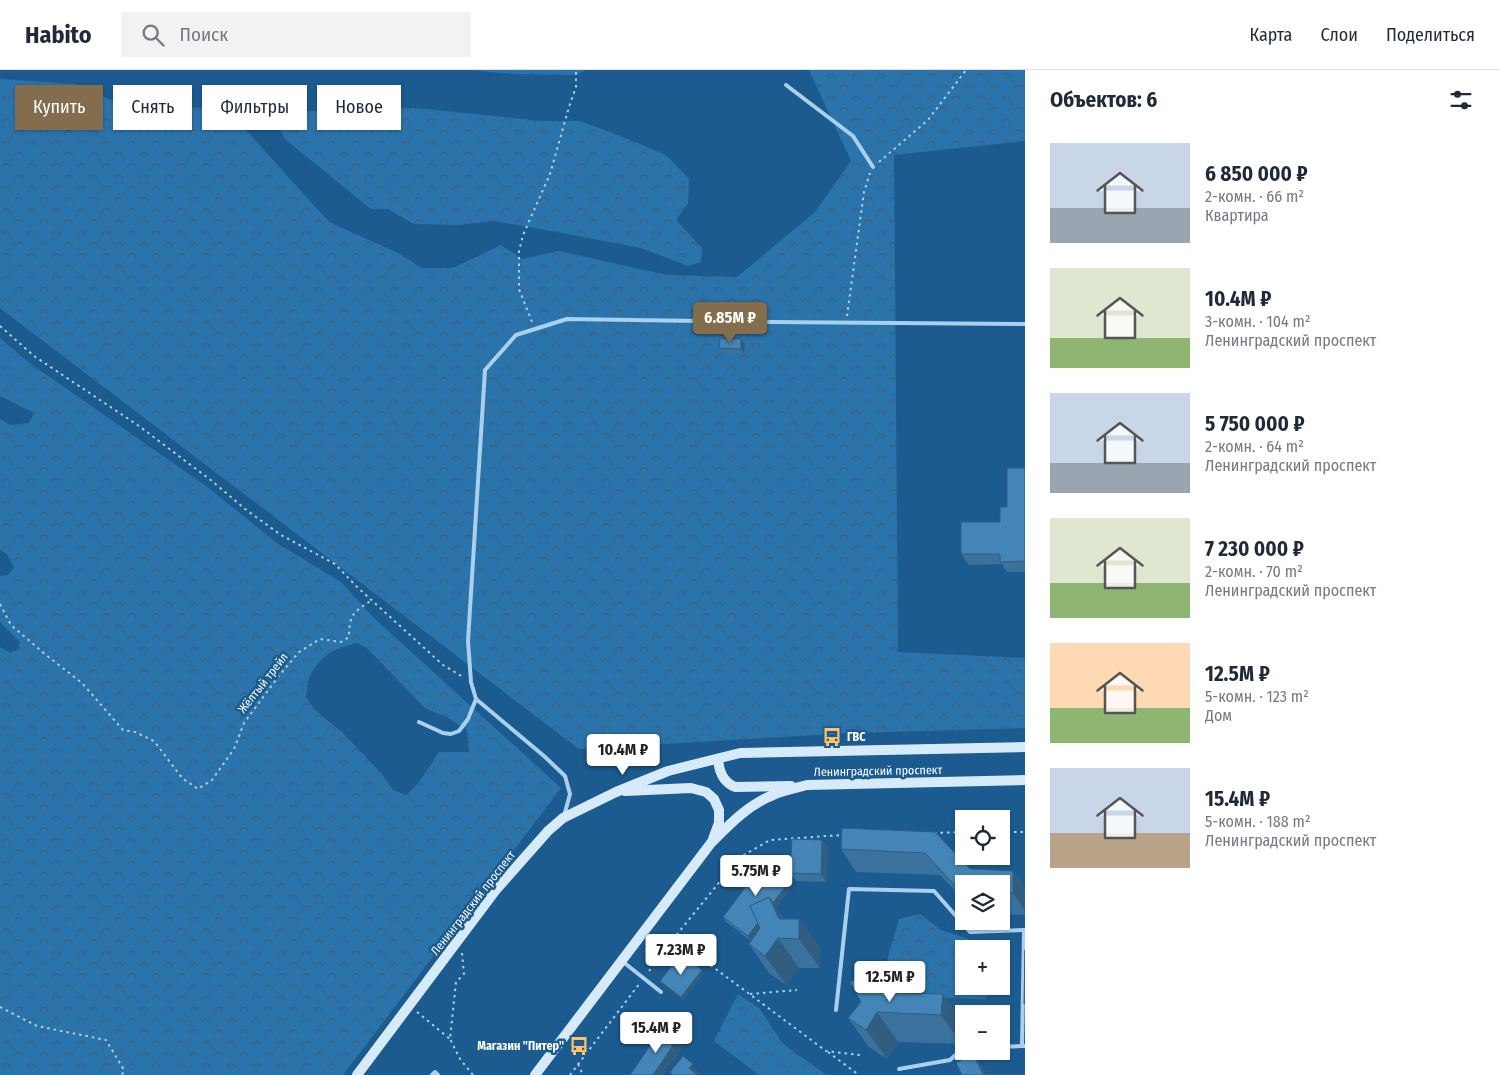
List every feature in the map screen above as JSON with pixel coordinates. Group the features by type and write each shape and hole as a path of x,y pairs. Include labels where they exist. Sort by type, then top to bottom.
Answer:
{"main road":[{"name":"Ленинградский проспект","path":"357,1075 495,891 548,831 563,818 616,792 668,771 740,754 1025,747"},
{"path":"718,759 718,768 722,778 729,785 736,787 807,785"},
{"name":"Ленинградский проспект","path":"535,1075 711,843 751,806 773,794 807,785 1025,780"},
{"path":"616,792 691,788 706,792 714,799 719,810 719,823 711,843"}],"lane":[{"path":"786,86 853,136 873,167"},
{"path":"563,818 570,794 565,776 544,756 476,700 471,682 468,641 485,370 516,335 567,318 1025,324"},
{"path":"419,722 443,733 451,734 459,731 468,719 476,700"},
{"path":"836,1010 849,890 934,891 970,932 1025,930 1023,1046 1010,1047"},
{"path":"622,961 661,992"},
{"path":"899,1069 950,1060 955,1055"},
{"path":"432,1075 435,1072 438,1075"}],"path":[{"path":"535,329 519,290 519,251 522,234 550,174 576,87 576,70"},
{"path":"847,322 864,192 873,167 928,120 966,70"},
{"path":"0,326 34,356 139,426 260,520 282,535 334,564 444,665 471,682"},
{"name":"Жёлтый трейл","path":"0,604 11,625 82,683 123,730 135,732 154,741 182,778 198,789 212,780 234,750 244,723 299,652 320,639 340,642 349,637 349,622 356,611 372,600"},
{"path":"928,833 955,832"},
{"path":"1010,832 1025,832"},
{"path":"570,1075 674,938 739,858 770,840 846,835"},
{"path":"674,938 859,1075"},
{"path":"450,1039 456,982 464,974 463,958 457,941"},
{"path":"750,994 797,990"},
{"path":"410,1005 450,1039 460,1059 473,1075"},
{"path":"0,1007 37,1026 106,1040 124,1070 122,1075"},
{"path":"826,1051 860,1056"},
{"path":"578,1064 583,1075"}],"green space":[{"path":"469,70 586,70 577,75 514,74"},
{"path":"809,70 1025,70 1025,141 894,155 898,652 1025,658 1025,728 850,733 579,749 0,308 0,79 77,85 15,85 15,130 103,130 103,96 113,101 113,130 192,130 192,107 202,108 202,130 246,130 329,222 398,253 422,268 453,268 501,245 522,259 559,251 667,275 737,277 815,212 851,161"},
{"path":"401,108 416,108 542,121 580,121 666,155 689,179 688,203 676,220 702,248 701,262 688,266 641,248 493,221 459,225 414,224 388,209 371,209 286,140 280,130 307,130 307,111 317,111 317,130 401,130"},
{"path":"0,338 31,364 206,486 277,543 341,582 374,618 561,788 343,1075 0,1075 0,647 10,653 18,649 20,642 0,622 0,576 8,575 14,567 7,554 0,550 0,419 10,425 29,423 34,413 0,396","holes":["358,643 368,649 425,708 450,719 467,730 469,752 439,752 420,780 406,795 393,790 381,773 342,732 315,710 306,697 310,676 325,656 336,649"]},
{"path":"920,914 941,930 972,940 955,940 955,995 987,995 986,999 917,997 884,971 899,919"},
{"path":"738,994 759,1008 783,1044 826,1075 759,1075 714,1041"}],"building":[{"path":"720,338 741,339 741,349 719,348"},
{"path":"1007,468 1025,468 1025,561 1000,562 1000,554 961,554 961,522 1000,522 1000,507 1007,507"},
{"path":"842,828 935,832 955,853 955,865 966,865 970,869 1013,871 1013,893 1010,893 1010,875 955,875 955,886 925,853 841,849"},
{"path":"792,839 822,840 821,874 790,873"},
{"path":"766,860 791,879 773,903 769,897 750,906 758,923 748,936 723,917"},
{"path":"769,897 779,919 799,919 799,939 778,938 765,956 749,944 760,928 750,906"},
{"path":"1025,950 1025,1004 1024,1004"},
{"path":"681,954 702,970 681,997 660,981"},
{"path":"867,973 877,992 943,994 941,1015 877,1012 866,1030 848,1018 861,1002 850,982"},
{"path":"663,1027 678,1038 653,1075 630,1075"},
{"path":"683,1056 693,1064 689,1068 697,1075 673,1075 670,1072"},
{"path":"962,1060 976,1060 983,1074 1025,1075 962,1075 956,1063"}],"place":[{"name":"ГВС","path":"832,737"},
{"name":"Магазин \"Питер\"","path":"579,1046"}]}
